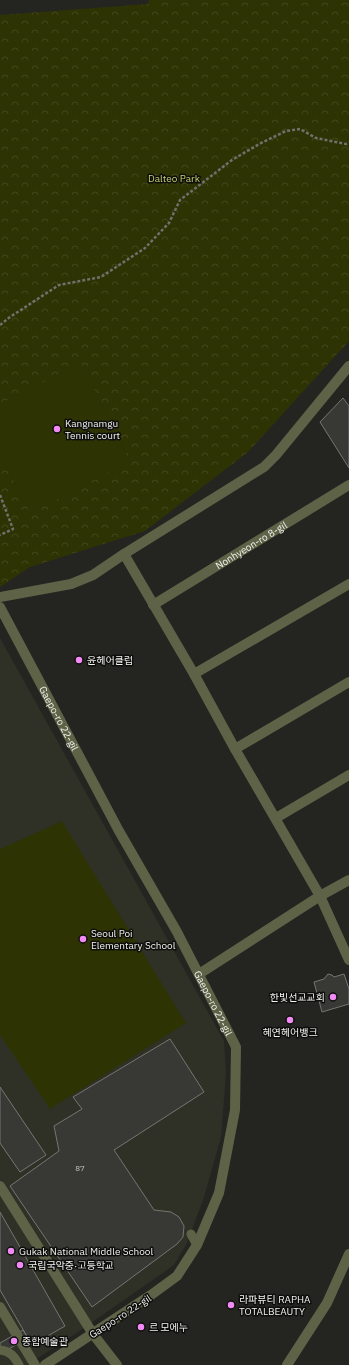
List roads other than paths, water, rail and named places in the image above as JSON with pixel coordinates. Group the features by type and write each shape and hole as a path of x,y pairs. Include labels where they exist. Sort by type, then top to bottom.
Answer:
{"street":[{"path":"0,597 71,584 93,575 124,554 264,467 276,455 349,366"},
{"name":"Nonhyeon-ro 8-gil","path":"153,605 349,485"},
{"path":"124,554 320,896 349,960"},
{"path":"194,674 349,584"},
{"name":"Gaepo-ro 22-gil","path":"0,607 120,831 177,932 236,1046 235,1110 222,1178 218,1193 197,1244 177,1276 151,1295 45,1365"},
{"path":"235,749 349,682"},
{"path":"276,818 349,775"},
{"path":"199,974 320,896 349,880"},
{"path":"0,1186 93,1334 118,1365"},
{"path":"288,1365 327,1303 349,1254"},
{"path":"0,1307 35,1365"}],"lane":[{"path":"191,1234 197,1244"},
{"path":"0,1350 9,1352 14,1356 19,1365"}],"place":[{"name":"Kangnamgu Tennis court","path":"57,429"},
{"name":"윤헤어클럽","path":"79,660"},
{"name":"Seoul Poi Elementary School","path":"83,939"},
{"name":"한빛선교교회","path":"333,997"},
{"name":"혜연헤어뱅크","path":"290,1020"},
{"name":"Gukak National Middle School","path":"11,1251"},
{"name":"국립국악중·고등학교","path":"20,1265"},
{"name":"라파뷰티 RAPHA TOTALBEAUTY","path":"231,1305"},
{"name":"르 모에누","path":"141,1327"},
{"name":"종합예술관","path":"14,1341"}],"park label":[{"name":"Dalteo Park","path":"174,178"}]}
